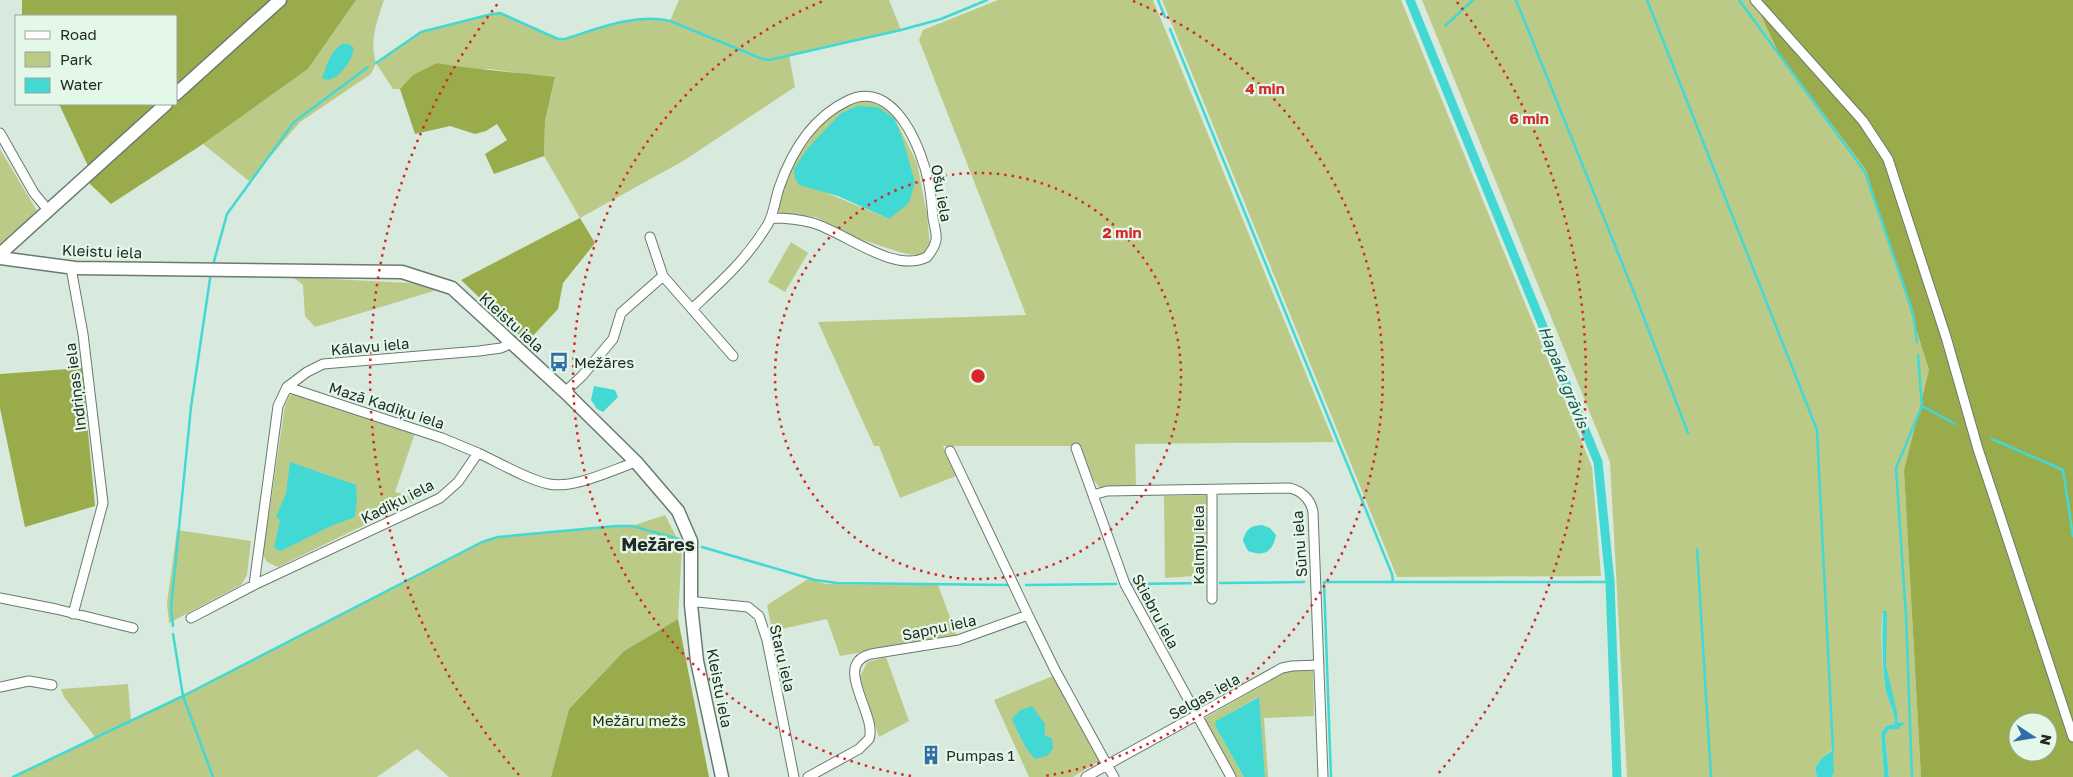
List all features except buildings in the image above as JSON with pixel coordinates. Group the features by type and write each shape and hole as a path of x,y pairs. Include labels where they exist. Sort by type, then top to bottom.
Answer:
{"street":[{"path":"178,92 280,0"},
{"path":"1755,0 1863,121 1888,159 1946,337 1978,449 2073,737"},
{"name":"Ošu iela","path":"692,308 747,256 771,218 789,163 806,135 845,102 858,96 872,96 890,104 906,124 921,156 929,183 936,240 927,257 913,262 886,256 813,223 790,218 771,218"},
{"path":"0,256 48,210 165,105"},
{"path":"0,133 34,193 48,210"},
{"path":"650,237 663,276 733,356"},
{"name":"Kleistu iela","path":"0,256 72,268 402,272 452,288 565,392 636,462 678,511 691,541 691,605 697,661 722,777"},
{"name":"Indriņas iela","path":"72,268 83,334 103,503 73,614"},
{"path":"565,392 582,376 613,339 621,313 663,276"},
{"name":"Kālavu iela","path":"287,387 307,372 323,364 479,351 501,348 512,343"},
{"path":"254,585 278,406 287,387"},
{"name":"Mazā Kadiķu iela","path":"287,387 442,438 478,453"},
{"name":"Stiebru iela","path":"1076,448 1125,584 1231,777"},
{"path":"950,451 1055,670 1114,777"},
{"path":"478,453 538,481 551,485 574,483 636,462"},
{"name":"Kadiķu iela","path":"191,618 254,585 440,498 458,482 478,453"},
{"name":"Sūnu iela","path":"1093,495 1107,491 1290,488 1301,493 1311,504 1313,512 1323,777"},
{"name":"Kalmju iela","path":"1212,490 1212,599"},
{"path":"0,598 133,628"},
{"name":"Staru iela","path":"691,605 696,602 748,607 760,616 767,640 794,777"},
{"name":"Sapņu iela","path":"808,777 859,749 869,739 870,725 855,676 855,667 861,658 871,654 966,638 1028,615"},
{"name":"Selgas iela","path":"1086,777 1282,668 1319,665"},
{"path":"0,687 29,681 52,685"}],"green space":[{"path":"22,0 356,0 308,69 203,144 111,204 89,183 98,175 88,166 59,105 178,105 178,15 22,15"},
{"path":"356,0 384,0 375,31 373,47 376,63 371,74 300,122 249,181 203,144 308,69"},
{"path":"679,0 889,0 901,30 789,55 795,87 683,161 580,218 544,156 545,121 555,78 490,69 466,69 438,63 414,75 400,89 393,89 376,63 421,32 488,15 500,13 558,39 565,39 604,26 630,20 657,19 670,21"},
{"path":"998,0 1153,0 1334,442 1135,444 1136,488 1100,488 1093,479 1081,446 943,446 956,476 900,498 879,446 874,446 818,322 1026,315 919,40 923,30"},
{"path":"1162,0 1401,0 1592,467 1601,576 1397,577"},
{"path":"1422,0 1754,0 1778,52 1866,170 1929,370 1904,470 1921,777 1889,777 1885,735 1890,729 1905,722 1898,724 1887,673 1886,633 1883,611 1882,658 1884,677 1895,724 1886,726 1881,733 1884,777 1832,777 1834,772 1832,750 1822,758 1815,768 1817,777 1627,777 1610,462"},
{"path":"1754,0 2073,0 2073,777 1921,777 1904,470 1929,370 1866,170 1778,52"},
{"path":"437,63 555,77 545,121 544,156 494,174 485,154 507,140 497,124 486,131 475,134 450,126 415,134 400,89 413,75"},
{"path":"873,99 892,113 917,163 927,215 930,246 923,254 912,255 860,239 816,217 780,214 777,204 788,170 822,123 847,103","holes":["857,106 889,219 820,190 820,137 841,113"]},
{"path":"0,149 37,211 0,244"},
{"path":"580,218 595,243 563,283 558,309 530,339 524,340 461,280"},
{"path":"791,242 808,253 785,292 768,282"},
{"path":"293,277 410,283 437,290 315,327 305,316 303,285"},
{"path":"82,368 95,506 25,527 0,408 0,374"},
{"path":"298,394 415,433 395,492 418,499 278,567 267,562 263,555 285,405 290,395"},
{"path":"1207,495 1209,575 1165,578 1164,496"},
{"path":"665,515 682,548 678,619 624,651 569,709 551,777 449,777 417,749 377,777 13,777 96,738 64,697 61,689 128,684 131,721 482,542 498,537 632,526"},
{"path":"177,530 251,541 247,575 241,585 169,623 167,603"},
{"path":"808,579 826,584 938,585 957,636 840,656 827,619 772,631 767,605"},
{"name":"Mežāru mežs","path":"678,619 709,777 551,777 569,709 624,651"},
{"path":"886,657 909,721 879,737 860,677 867,662"},
{"path":"1287,671 1313,671 1314,716 1264,718 1268,777 1265,777 1258,697 1217,721 1215,726 1244,777 1235,777 1203,719"},
{"path":"1053,676 1099,761 1073,777 1029,777 994,700","holes":["1045,724 1045,736 1035,759 1018,734"]}],"water":[{"path":"342,44 349,44 353,47 351,58 338,75 327,80 322,78 332,55"},
{"path":"857,106 878,107 894,118 902,137 915,182 909,203 889,219 838,196 799,185 795,178 794,169 807,149 841,113"},
{"path":"594,386 615,390 618,397 603,412 597,409 591,400"},
{"path":"290,462 356,485 355,517 331,526 281,551 274,548 280,520 276,517 286,494"},
{"path":"1262,525 1270,528 1276,535 1273,546 1263,553 1248,551 1243,541 1246,534 1252,527"},
{"path":"1883,611 1887,611 1886,665 1898,723 1906,722 1898,729 1890,729 1885,735 1889,777 1884,777 1881,733 1886,726 1895,724 1885,686 1882,648"},
{"path":"1259,697 1265,777 1244,777 1215,726 1216,721"},
{"path":"1032,706 1045,724 1045,736 1052,738 1053,749 1047,756 1035,759 1024,745 1012,719 1019,711"},
{"path":"1833,750 1834,772 1832,777 1817,777 1815,768 1822,758"}],"waterway":[{"path":"376,63 421,32 500,13 558,39 565,39 604,26 630,20 657,19 670,21 769,60 941,19 987,0"},
{"path":"1158,0 1165,17"},
{"name":"Hapaka grāvis","path":"1410,0 1598,462 1610,582 1617,777"},
{"path":"1445,26 1473,0"},
{"path":"1516,0 1639,305 1688,433"},
{"path":"1647,0 1817,430 1833,750"},
{"path":"1739,0 1865,172 1913,313 1917,342"},
{"path":"1170,29 1392,574 1393,582"},
{"path":"213,265 227,214 294,122 368,67"},
{"path":"173,626 171,608 191,407 211,272"},
{"path":"1912,777 1906,616 1896,468 1922,406 1918,355"},
{"path":"1922,406 1955,424"},
{"path":"1992,439 2063,470 2073,536"},
{"path":"13,777 183,696 482,542 498,537 616,526 632,526 679,539"},
{"path":"702,547 815,580 837,583 1007,585"},
{"path":"1697,549 1711,777"},
{"path":"1220,583 1304,582"},
{"path":"1331,777 1324,582 1610,582"},
{"path":"1131,584 1204,583"},
{"path":"1026,585 1116,584"},
{"path":"173,634 183,696 213,777"}],"place":[{"name":"Mežāres","path":"559,362"},
{"name":"Pumpas 1","path":"931,755"}],"district":[{"name":"Mežāres","path":"658,544"}]}
